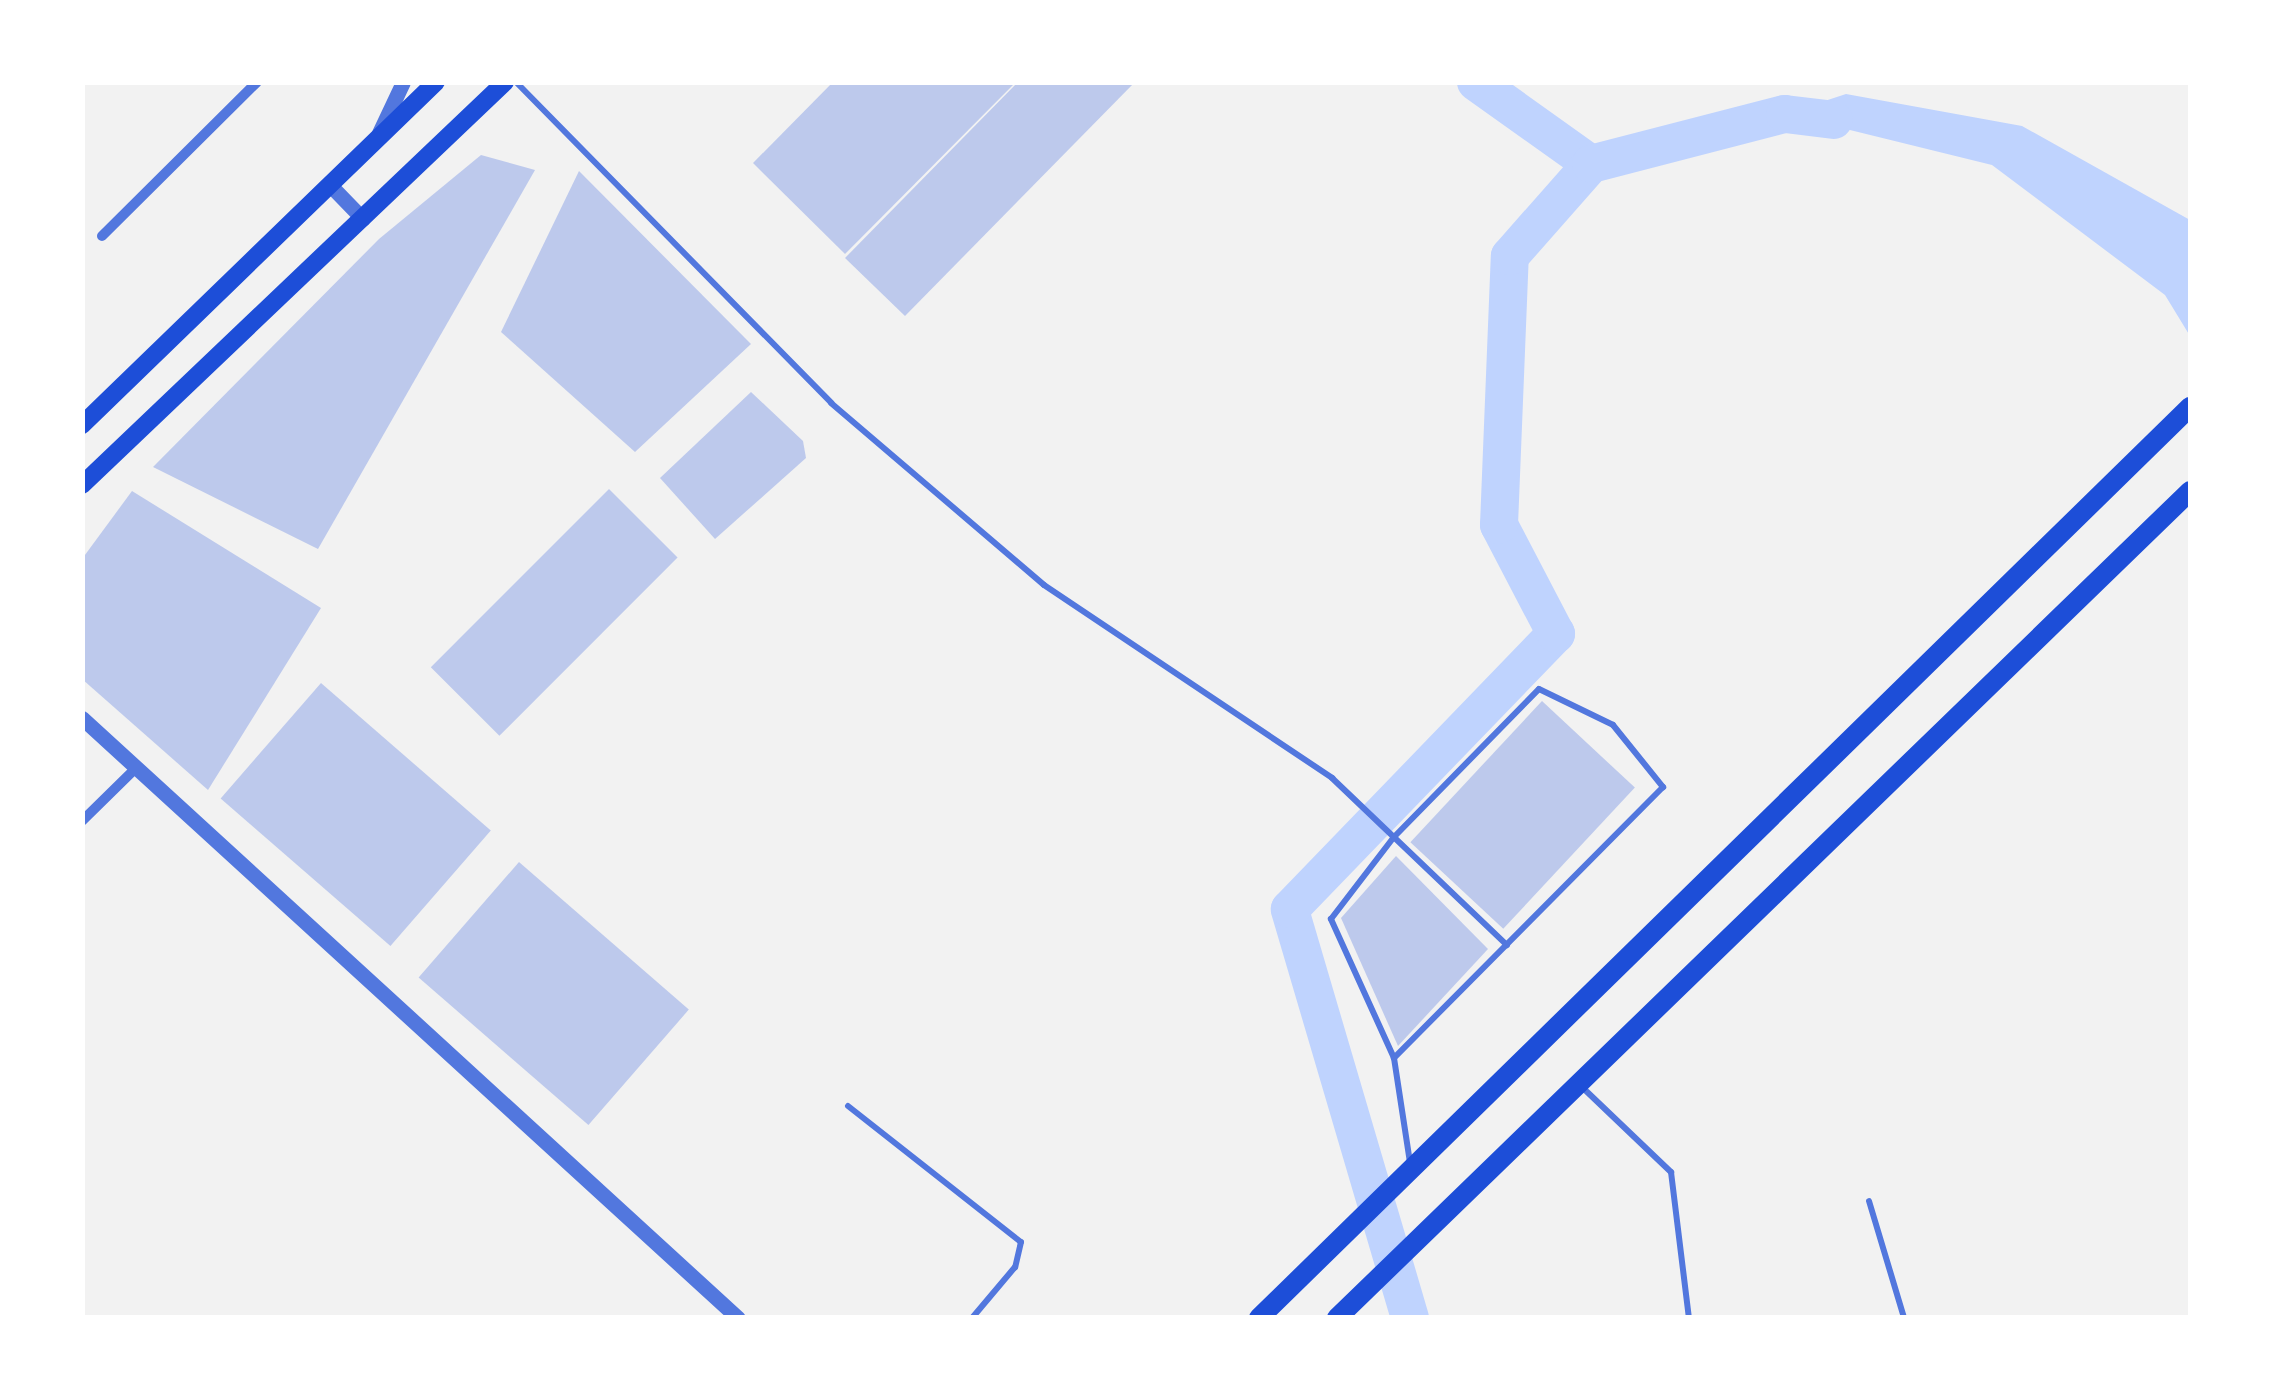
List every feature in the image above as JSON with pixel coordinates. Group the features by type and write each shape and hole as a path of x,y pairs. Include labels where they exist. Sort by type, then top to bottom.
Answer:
{"highway":[{"path":"1259,1318 2190,407"},
{"path":"1338,1318 2190,491"}],"main road":[{"path":"82,425 436,82"},
{"path":"82,486 505,82"}],"street":[{"path":"102,236 257,82"},
{"path":"373,143 403,82"},
{"path":"330,184 363,218"},
{"path":"82,718 738,1318"},
{"path":"82,821 136,768"}],"lane":[{"path":"516,82 831,402 1044,585 1332,778 1506,945"},
{"path":"1394,1058 1663,788 1613,725 1539,689 1394,837 1330,919 1394,1058 1411,1169"},
{"path":"1578,1084 1672,1172 1690,1318"},
{"path":"848,1106 1021,1242 1015,1268 972,1318"},
{"path":"1869,1201 1904,1318"}],"water":[{"path":"1846,94 2022,126 2190,220 2190,336 2165,295 1992,165 1785,114"}],"building":[{"path":"833,82 1016,82 845,254 753,163"},
{"path":"1018,82 1135,82 905,316 845,258"},
{"path":"481,155 535,170 318,549 153,467 379,239"},
{"path":"579,171 751,344 635,452 501,332"},
{"path":"751,392 803,441 806,458 715,539 660,478"},
{"path":"609,489 678,558 499,736 431,667"},
{"path":"132,491 321,608 208,790 82,679 82,559"},
{"path":"321,683 491,831 390,946 221,798"},
{"path":"1542,701 1635,788 1503,929 1410,842"},
{"path":"1396,856 1488,949 1398,1046 1341,918"},
{"path":"519,862 689,1010 588,1125 419,977"}],"waterway":[{"path":"1476,82 1591,164"},
{"path":"1410,1318 1290,909 1556,634 1499,525 1510,256 1591,164 1785,114 1834,120"}]}
